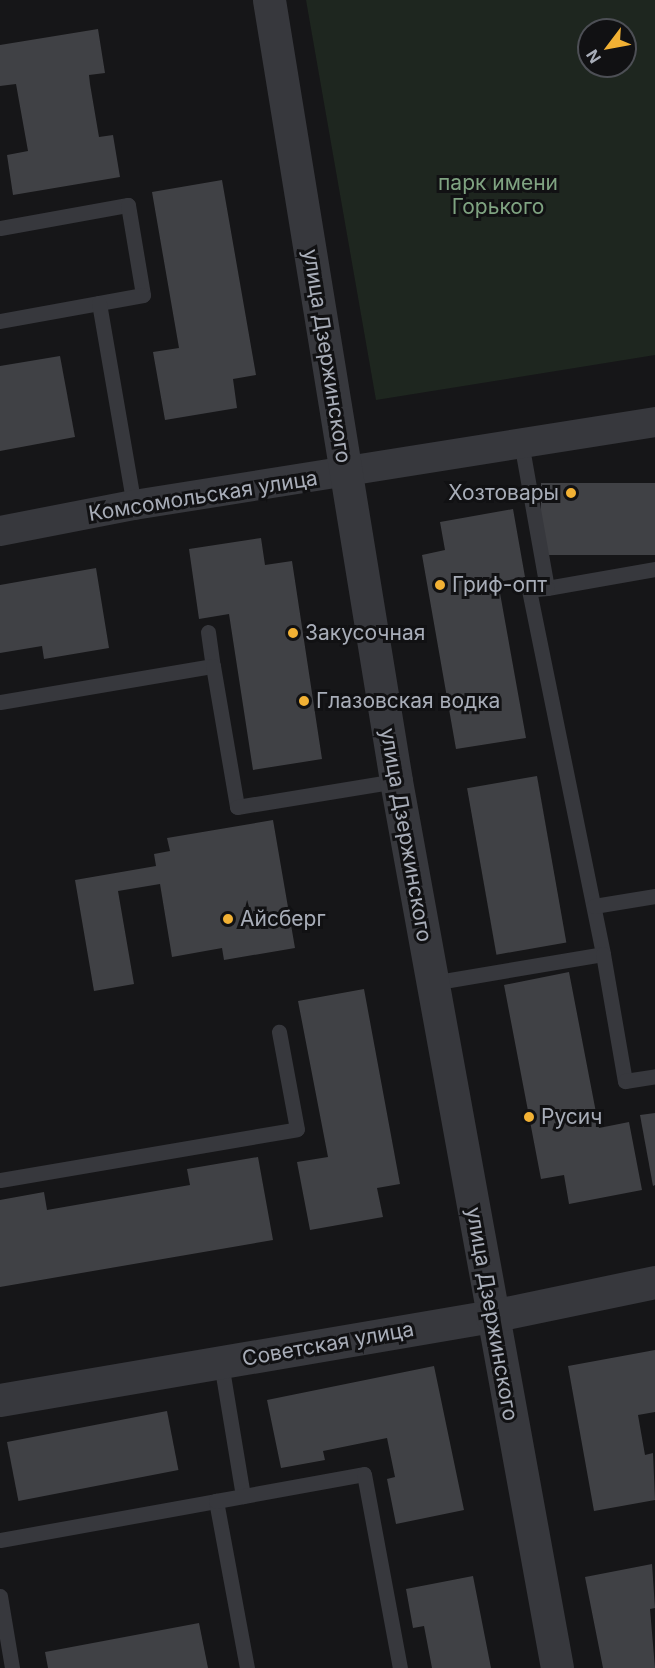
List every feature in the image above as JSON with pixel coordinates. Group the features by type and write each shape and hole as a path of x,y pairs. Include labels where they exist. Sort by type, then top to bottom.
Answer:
{"street":[{"name":"улица Дзержинского","path":"269,0 396,781 557,1668"},
{"name":"Комсомольская улица","path":"0,531 134,505 655,422"},
{"name":"Советская улица","path":"0,1400 492,1316 655,1282"}],"lane":[{"path":"0,228 128,205 143,295 0,321"},
{"path":"99,303 134,505"},
{"path":"520,442 547,588"},
{"path":"655,569 529,590 594,906 625,1081 655,1076"},
{"path":"208,632 237,807 396,781"},
{"path":"0,702 213,666"},
{"path":"594,906 655,896"},
{"path":"432,983 603,954"},
{"path":"0,1180 297,1129 279,1032"},
{"path":"221,1363 243,1496"},
{"path":"0,1540 364,1474 400,1668"},
{"path":"216,1501 247,1668"},
{"path":"0,1596 12,1668"}],"green space":[{"name":"парк имени Горького","path":"306,0 655,0 655,355 376,400"}],"building":[{"path":"98,29 105,73 89,75 90,84 99,137 113,135 120,177 13,195 7,155 28,151 16,84 0,86 0,45"},
{"path":"222,180 256,375 233,379 237,408 165,420 153,352 179,348 152,192"},
{"path":"60,356 75,437 0,451 0,366"},
{"path":"541,483 655,483 655,555 541,555"},
{"path":"513,509 525,577 498,582 526,738 456,749 422,555 445,550 440,522"},
{"path":"261,538 265,565 292,561 322,759 253,770 229,614 199,619 189,549"},
{"path":"96,568 109,648 44,659 42,646 0,653 0,585"},
{"path":"537,776 566,942 496,955 467,788"},
{"name":"Айсберг","path":"273,820 295,948 224,960 222,948 172,957 160,884 118,891 134,984 94,991 75,880 156,866 154,854 170,851 167,838"},
{"path":"569,972 599,1128 629,1122 642,1190 569,1204 564,1175 541,1179 504,985"},
{"path":"364,989 400,1184 377,1188 383,1217 310,1230 297,1162 328,1157 298,1001"},
{"path":"655,1113 655,1185 653,1186 640,1115"},
{"path":"258,1157 273,1240 0,1287 0,1200 44,1192 47,1210 190,1185 187,1169"},
{"path":"655,1350 655,1412 638,1415 645,1455 653,1453 655,1500 594,1511 568,1366"},
{"path":"434,1366 464,1510 396,1524 387,1479 395,1477 387,1438 323,1451 325,1460 281,1468 267,1400"},
{"path":"167,1411 178,1470 18,1501 7,1442"},
{"path":"652,1564 655,1608 650,1609 655,1668 603,1668 585,1577"},
{"path":"473,1576 491,1668 432,1668 424,1626 413,1628 406,1589"},
{"path":"199,1623 208,1668 48,1668 45,1652"}],"place":[{"name":"Хозтовары","path":"571,493"},
{"name":"Гриф-опт","path":"440,585"},
{"name":"Закусочная","path":"293,633"},
{"name":"Глазовская водка","path":"304,701"},
{"name":"Айсберг","path":"228,919"},
{"name":"Русич","path":"529,1117"}]}
